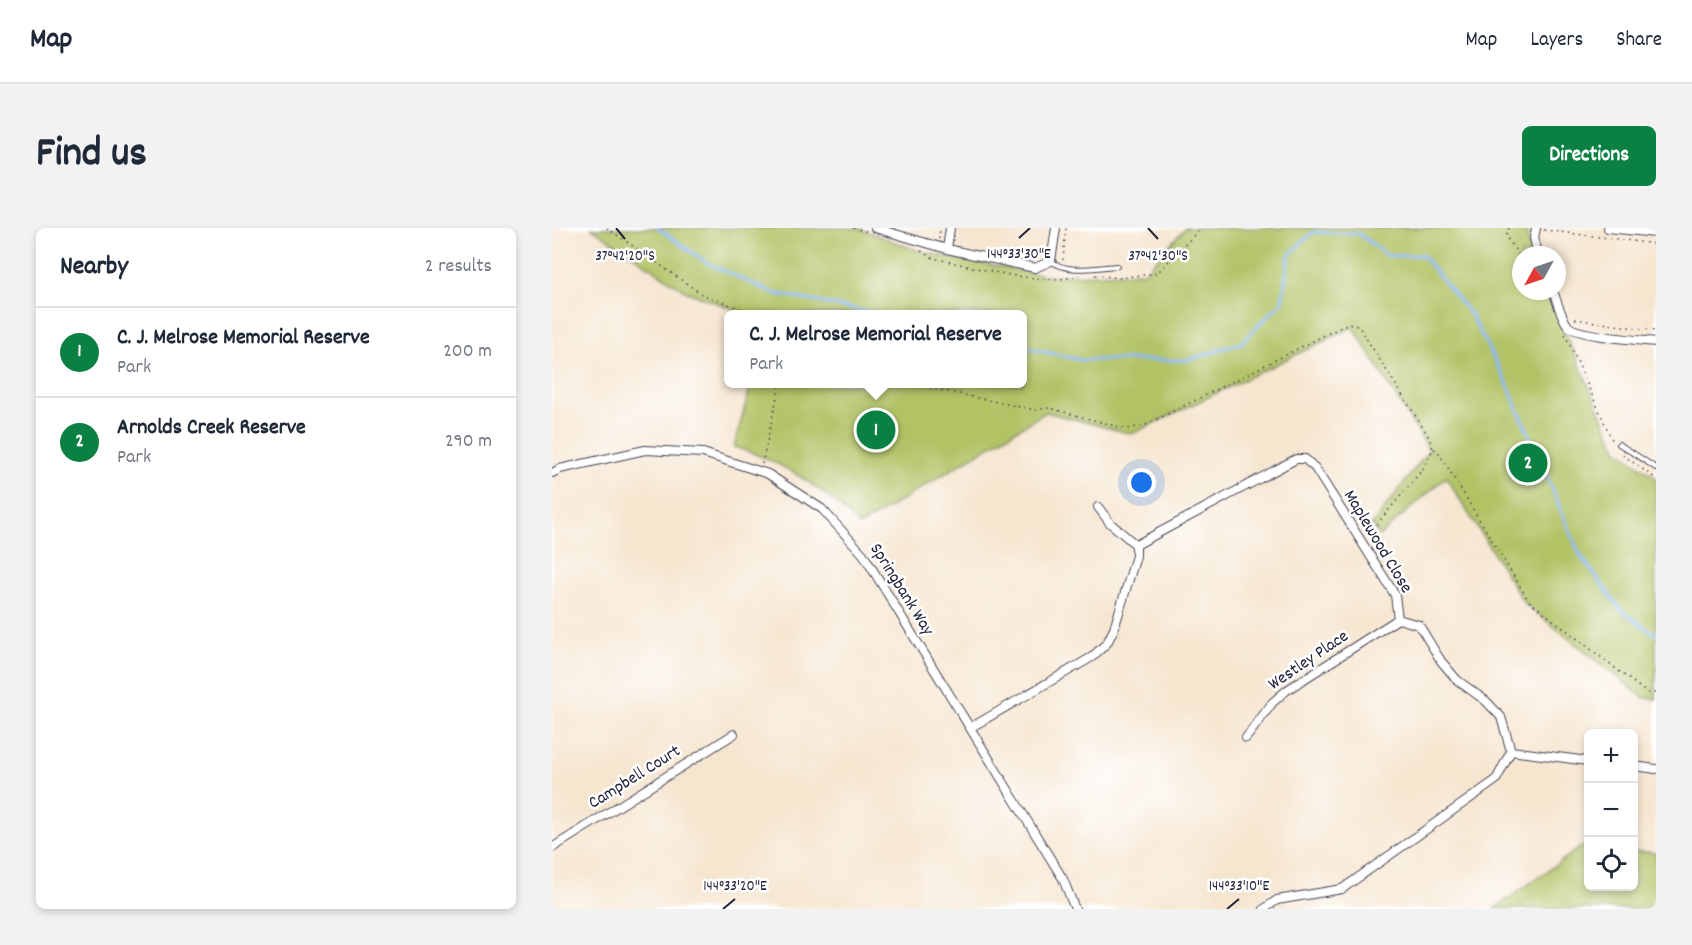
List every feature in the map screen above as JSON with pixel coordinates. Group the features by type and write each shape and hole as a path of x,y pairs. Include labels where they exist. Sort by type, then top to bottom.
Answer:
{"street":[{"path":"875,228 947,249 1035,268 1051,261 1056,228"},
{"path":"947,249 950,228"},
{"path":"1608,228 1656,233"},
{"path":"1535,229 1536,246"},
{"path":"1556,300 1567,329 1595,335 1656,342"},
{"name":"Springbank Way","path":"552,473 560,469 645,450 704,453 768,474 822,509 863,554 1063,879 1075,909"},
{"name":"Maplewood Close","path":"1136,546 1296,459 1305,459 1316,468 1395,595 1398,619 1419,625 1441,661 1457,680 1486,701 1501,717 1511,751"},
{"path":"970,728 1092,657 1107,643 1136,556 1136,546 1110,523 1098,507"},
{"name":"Westley Place","path":"1246,738 1273,702 1287,690 1398,619"},
{"name":"Campbell Court","path":"552,848 734,734"},
{"path":"1264,909 1277,900 1342,889 1496,780 1511,751 1584,760"},
{"path":"1638,767 1656,769"}],"lane":[{"path":"1051,261 1062,267 1117,266"},
{"path":"1620,444 1656,468"}],"path":[{"path":"608,228 703,294 743,310"},
{"path":"1062,267 1066,228"},
{"path":"1505,228 1512,246"},
{"path":"1506,232 1509,228"},
{"path":"1522,228 1656,244"},
{"path":"1656,331 1580,321 1576,318 1567,329 1617,451 1656,479"},
{"path":"931,388 1035,410 1049,408 1127,429 1146,425 1349,323 1359,327 1529,602 1647,693 1656,693"},
{"path":"764,458 770,417 779,388"},
{"path":"1361,542 1423,469 1433,449"}],"green space":[{"path":"592,228 858,228 922,252 1049,276 1145,272 1185,228 1525,228 1530,246 1512,246 1512,300 1551,300 1617,449 1656,478 1656,699 1644,698 1524,603 1446,477 1379,536 1372,525 1429,450 1353,327 1132,434 1046,412 859,526 846,512 801,477 769,460 734,447 750,388 1027,388 1027,310 736,310 687,292"},
{"path":"1581,847 1584,847 1584,891 1638,891 1638,851 1656,853 1656,909 1494,909"}],"waterway":[{"path":"658,228 707,263 773,293 859,310"},
{"path":"1027,348 1081,360 1188,360 1241,343 1282,302 1289,255 1313,232 1359,234 1388,256 1422,255 1471,315 1507,383 1580,555 1621,610 1656,635"}],"place":[{"name":"C. J. Melrose Memorial Reserve","path":"876,430"},
{"name":"Arnolds Creek Reserve","path":"1528,463"}]}
